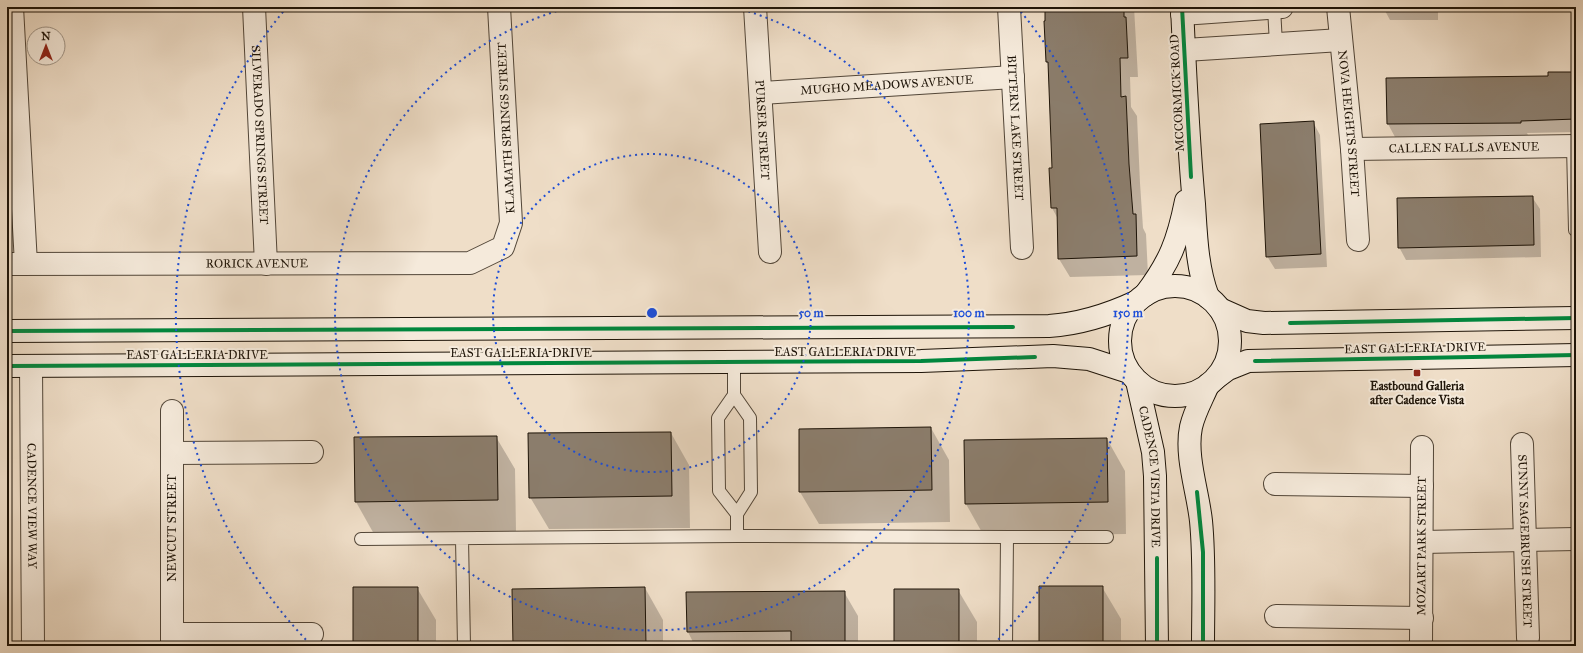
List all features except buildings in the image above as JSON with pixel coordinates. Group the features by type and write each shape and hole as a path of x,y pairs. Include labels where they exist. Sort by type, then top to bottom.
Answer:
{"street":[{"path":"12,7 17,264"},
{"name":"SILVERADO SPRINGS STREET","path":"254,7 266,264"},
{"name":"KLAMATH SPRINGS STREET","path":"499,7 511,223 503,247"},
{"name":"PURSER STREET","path":"755,7 770,252"},
{"name":"BITTERN LAKE STREET","path":"1009,7 1022,248"},
{"path":"1182,10 1278,7"},
{"name":"NOVA HEIGHTS STREET","path":"1338,7 1352,149 1358,240"},
{"name":"MCCORMICK ROAD","path":"1182,10 1191,177 1200,270 1202,281 1214,303"},
{"path":"1185,50 1341,40"},
{"name":"MUGHO MEADOWS AVENUE","path":"760,93 1013,77"},
{"name":"CALLEN FALLS AVENUE","path":"1352,149 1574,146"},
{"name":"MCCORMICK ROAD","path":"1140,299 1168,262 1181,228 1191,177"},
{"name":"RORICK AVENUE","path":"17,264 470,263 503,247"},
{"path":"1212,382 1190,394 1168,396 1151,390 1133,376 1121,352 1121,330 1124,320 1140,299 1154,290 1176,286 1194,289 1214,303 1247,321 1264,323 1576,318"},
{"name":"EAST GALLERIA DRIVE","path":"7,331 1049,326 1084,322 1117,311 1140,299"},
{"path":"1203,646 1203,552 1201,522 1191,460 1190,442 1191,427 1212,382 1226,361 1230,346 1228,323 1214,303"},
{"name":"EAST GALLERIA DRIVE","path":"1212,382 1228,369 1248,361 1576,355"},
{"name":"EAST GALLERIA DRIVE","path":"7,366 921,361 1054,356 1089,359 1133,376"},
{"name":"CADENCE VIEW WAY","path":"31,366 34,646"},
{"name":"CADENCE VISTA DRIVE","path":"1133,376 1152,448 1155,476 1157,646"},
{"name":"NEWCUT STREET","path":"172,411 172,640"},
{"name":"SUNNY SAGEBRUSH STREET","path":"1522,444 1528,638"},
{"name":"MOZART PARK STREET","path":"1422,447 1422,646"},
{"path":"172,453 312,452"},
{"path":"1275,484 1422,486"},
{"path":"1422,542 1576,539"},
{"path":"1276,616 1422,618"},
{"path":"172,640 312,634"}],"lane":[{"path":"1276,44 1278,7"},
{"path":"1574,146 1575,230"},
{"path":"734,362 734,395 750,418 751,492 736,514 736,536"},
{"path":"734,395 718,418 718,491 736,514"},
{"path":"361,539 736,536 1107,537"},
{"path":"1006,646 1007,537"},
{"path":"462,539 464,646"}],"cycle path":[{"path":"1182,7 1191,177"},
{"path":"1290,323 1576,318"},
{"path":"7,331 1013,327"},
{"path":"1255,361 1576,355"},
{"path":"7,366 921,361 1035,357"},
{"path":"1197,492 1203,552 1203,646"},
{"path":"1157,558 1157,646"}],"place":[{"name":"Eastbound Galleria after Cadence Vista","path":"1417,373"}]}
